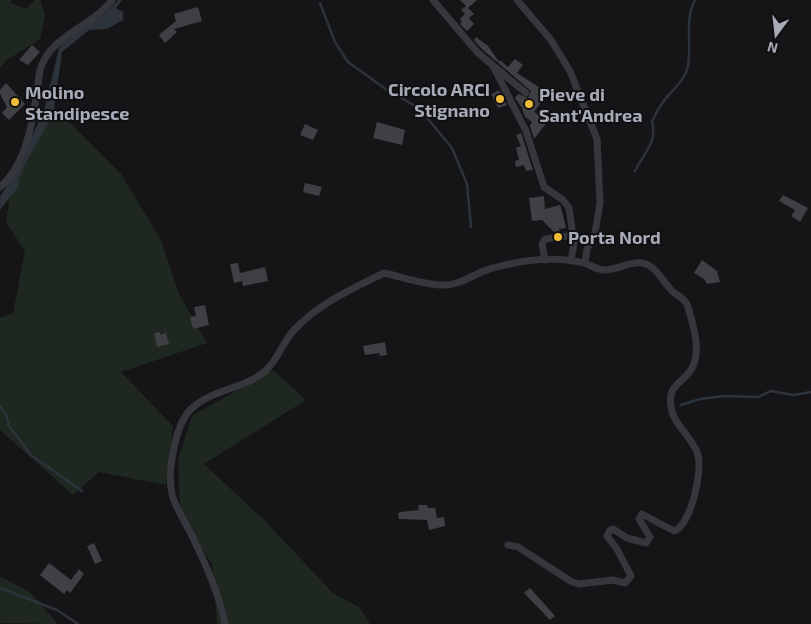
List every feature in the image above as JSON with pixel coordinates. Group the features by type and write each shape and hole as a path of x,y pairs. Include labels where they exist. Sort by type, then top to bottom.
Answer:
{"street":[{"path":"0,187 12,172 25,143 44,59 55,44 95,17 112,0"},
{"path":"433,0 455,28 494,68 526,92"},
{"path":"517,0 551,40 570,71 597,138 600,203 595,233 587,249 585,263"},
{"path":"494,68 529,137 544,188 563,200 569,208 573,235 571,261"},
{"path":"545,260 542,244 545,239 573,235"},
{"path":"225,624 199,552 172,493 172,459 176,439 182,422 189,411 210,396 252,380 264,372 294,330 320,307 384,273 443,285 463,281 492,268 545,260 585,263 606,270 635,263 645,264 660,275 672,291 687,304 695,335 695,360 692,369 676,384 671,392 670,400 674,416 695,447 699,458 698,484 688,518 677,530 664,527 642,514 639,519 650,538 646,542 627,538 613,529 610,530 607,536 617,549 630,576 625,583 613,580 580,584 572,582 523,550 508,545"}],"shaded area":[{"path":"0,0 11,0 11,3 26,9 35,0 40,0 45,15 40,39 7,60 0,68"},
{"path":"118,0 122,0 116,8 123,12 123,20 107,29 89,30 62,52 53,115 26,162 18,187 0,210 0,197 22,159 45,107 59,48 62,43 103,15"},
{"path":"52,105 121,174 161,240 179,294 207,343 121,372 173,426 166,485 99,472 73,495 0,430 0,318 13,313 25,251 6,222 11,187"},
{"path":"273,370 306,400 204,464 264,520 333,593 359,607 370,624 217,624 212,564 180,516 178,460 192,416"},
{"path":"0,576 31,593 58,624 0,623"}],"building":[{"path":"460,0 477,0 468,8 474,14 469,18 474,24 467,31 460,24 462,22 460,19 465,14 461,10 466,6"},
{"path":"198,7 202,21 174,29 177,32 165,43 159,35 176,21 174,14"},
{"path":"476,37 488,46 499,62 500,60 508,67 515,59 523,65 517,73 548,93 534,112 548,121 534,139 530,126 532,122 525,117 522,108 515,98 518,94 528,98 531,91 482,49 474,40"},
{"name":"Molino Standipesce","path":"32,45 40,52 28,65 19,60"},
{"name":"Molino Standipesce","path":"6,83 25,104 9,120 2,113 7,107 0,94 0,90"},
{"name":"Circolo ARCI Stignano","path":"499,90 507,105 498,108 491,94"},
{"path":"377,122 405,130 402,145 373,138"},
{"path":"305,124 318,130 313,140 300,135"},
{"path":"521,133 533,170 526,171 524,165 516,167 515,161 519,160 516,148 521,146 516,135"},
{"path":"305,183 322,187 319,196 303,192"},
{"path":"783,195 808,208 800,222 791,216 795,210 779,201"},
{"path":"544,196 545,209 560,205 561,207 566,228 559,229 560,232 554,232 542,220 532,221 529,198"},
{"path":"702,260 717,271 720,282 707,284 704,279 694,273"},
{"path":"238,263 240,273 265,267 268,281 243,286 242,281 234,283 230,264"},
{"path":"205,305 209,325 193,329 190,317 196,316 194,307"},
{"path":"160,332 160,335 166,333 169,344 157,347 154,333"},
{"path":"385,342 387,355 380,356 379,353 365,355 363,346"},
{"path":"418,505 427,505 428,508 435,508 437,518 444,517 445,526 429,530 427,520 399,519 398,514 400,512 419,510"},
{"path":"94,543 102,561 95,564 87,546"},
{"path":"49,563 71,580 79,569 84,574 70,593 67,590 64,594 40,575"},
{"path":"530,588 555,616 550,620 524,593"}],"waterway":[{"path":"635,171 649,148 653,136 652,122 657,111 686,72 689,58 689,24 695,0"},
{"path":"320,3 335,42 348,62 387,90 419,108 452,148 467,184 471,227"},
{"path":"681,405 700,399 724,396 758,397 771,391 793,395 811,392"},
{"path":"0,406 6,414 9,426 31,455 82,491"},
{"path":"0,588 57,610 78,624"}],"place":[{"name":"Circolo ARCI Stignano","path":"500,99"},
{"name":"Molino Standipesce","path":"15,102"},
{"name":"Pieve di Sant'Andrea","path":"529,104"},
{"name":"Porta Nord","path":"558,237"}]}
